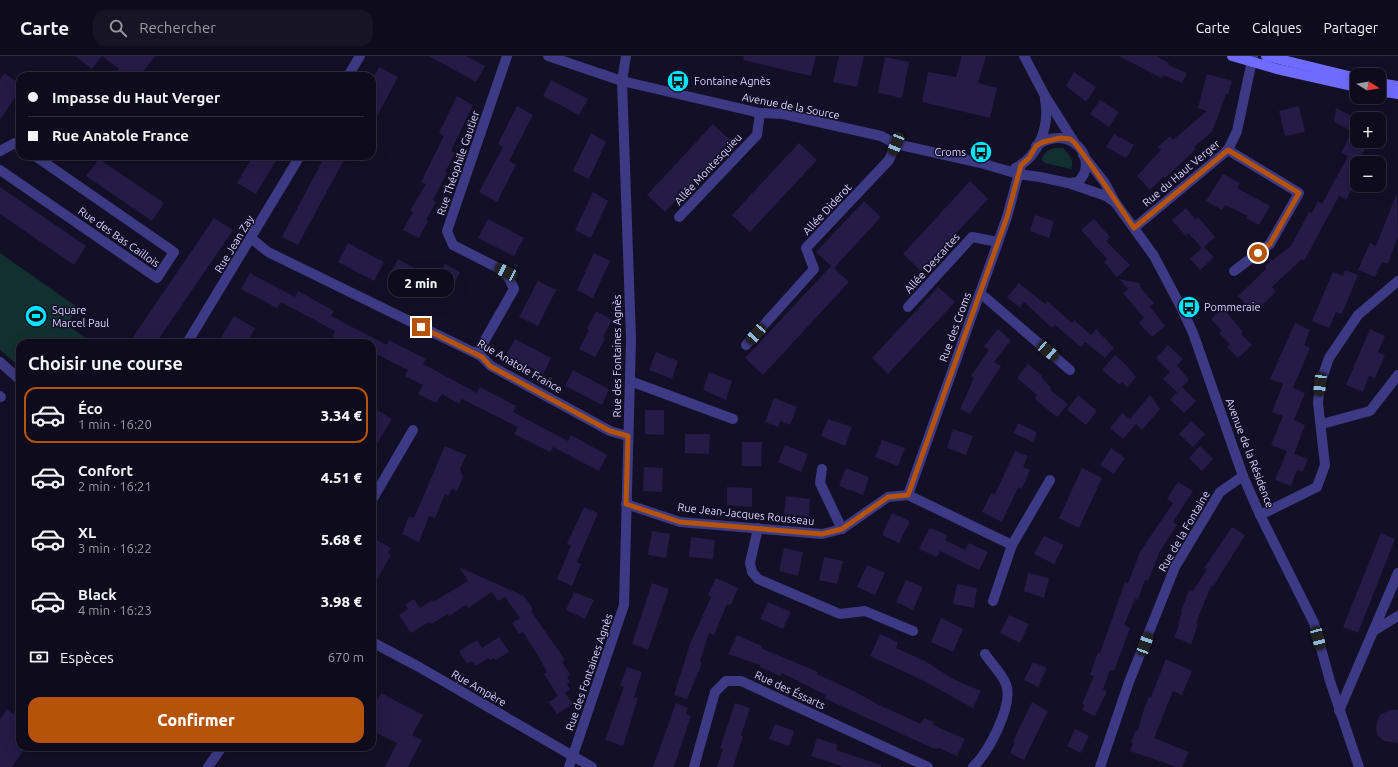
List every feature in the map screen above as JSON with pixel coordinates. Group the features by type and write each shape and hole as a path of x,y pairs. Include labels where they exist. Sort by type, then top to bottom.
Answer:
{"main road":[{"path":"1232,56 1252,59 1350,84"},
{"path":"1266,56 1350,76"},
{"path":"1386,84 1398,86"},
{"path":"1386,92 1398,94"}],"street":[{"path":"350,72 360,56"},
{"name":"Rue Théophile Gautier","path":"477,354 514,289 506,272 453,245 447,231 507,56"},
{"name":"Avenue de la Source","path":"548,56 622,81 760,114 783,114 881,136 896,144 1007,170 1020,170 1068,184"},
{"name":"Rue des Fontaines Agnès","path":"569,767 624,604 631,339 622,81 626,56"},
{"path":"1024,56 1044,96 1084,155 1086,165 1085,174 1078,182 1068,184"},
{"name":"Rue du Haut Verger","path":"1134,228 1228,150 1237,131 1252,59"},
{"path":"1020,170 1043,134 1047,109 1044,96"},
{"name":"Allée Montesquieu","path":"679,217 757,135 760,114"},
{"path":"1034,150 1055,138 1067,138 1074,142"},
{"path":"0,151 16,144"},
{"name":"Allée Diderot","path":"746,345 814,269 806,248 889,160 896,144"},
{"path":"1034,150 1032,168 1040,177"},
{"path":"1228,150 1299,193 1270,244 1234,271"},
{"name":"Avenue de la Résidence","path":"1084,155 1105,183 1115,202 1154,256 1186,316 1243,476 1260,515 1314,623 1339,712 1359,767"},
{"name":"Rue des Bas Caillois","path":"0,170 157,278 174,252 41,160"},
{"name":"Rue Jean Zay","path":"189,339 252,238 298,160"},
{"name":"Rue des Croms","path":"908,495 998,242 1020,170"},
{"name":"Avenue de la Résidence","path":"1068,184 1106,196 1115,202"},
{"name":"Allée Descartes","path":"908,307 972,237 998,242"},
{"name":"Rue Anatole France","path":"252,238 268,252 477,354 490,366 610,431 628,436"},
{"path":"1260,515 1316,487 1325,466 1322,424 1318,403 1320,384 1329,358 1358,315 1398,281"},
{"path":"980,293 1070,370"},
{"path":"0,362 16,376"},
{"path":"1322,424 1370,411 1398,375"},
{"path":"630,381 733,419"},
{"path":"376,493 413,430"},
{"path":"822,469 820,483 842,529"},
{"name":"Rue de la Fontaine","path":"1100,767 1129,682 1175,567 1220,492 1243,476"},
{"path":"993,602 1012,545 1050,480"},
{"path":"908,495 1012,545"},
{"name":"Rue Jean-Jacques Rousseau","path":"626,504 680,522 822,534 842,529 888,497 908,495"},
{"path":"758,528 750,563 752,572 758,579 840,614 865,611 913,632"},
{"path":"1339,712 1398,573"},
{"path":"1375,630 1398,616"},
{"name":"Rue Ampère","path":"376,644 419,667 592,767"},
{"path":"973,767 987,751 1006,708 1007,684 985,654"},
{"name":"Rue des Éssarts","path":"694,767 714,692 726,681 741,681 928,767"},
{"path":"208,767 219,751"}],"green space":[{"path":"1054,148 1063,148 1072,160 1071,169 1045,163 1042,160 1043,155 1046,152"},
{"name":"Square Marcel Paul","path":"0,253 77,307 67,325 87,339 16,339 16,364 0,350"}],"building":[{"path":"75,56 102,56 92,69"},
{"path":"102,56 155,56 143,72 116,72 119,69"},
{"path":"429,56 466,56 485,66 476,82"},
{"path":"744,56 816,56 811,76 743,60"},
{"path":"839,56 864,56 857,87 833,82"},
{"path":"962,56 986,56 978,83 997,88 990,118 922,102 928,72 956,77"},
{"path":"1119,56 1156,56 1169,63 1168,65 1187,73 1182,83 1163,75 1161,78"},
{"path":"885,57 909,62 902,98 878,93"},
{"path":"379,67 398,77 376,118 376,73"},
{"path":"1074,72 1096,87 1086,102 1066,86"},
{"path":"4,73 16,81 16,96 0,120 0,80"},
{"path":"1207,74 1232,81 1212,132 1194,147 1196,149 1165,178 1163,177 1150,190 1137,176 1161,150 1158,147 1170,136 1173,140 1207,111 1198,108"},
{"path":"551,80 588,99 579,115 543,96"},
{"path":"457,96 473,105 451,151 455,153 445,172 447,173 433,200 436,202 426,220 428,221 419,238 403,230 413,212 410,211 426,184 421,182 444,136 439,133"},
{"path":"1100,100 1119,112 1109,127 1090,114"},
{"path":"517,106 533,115 509,161 516,165 497,202 479,192 503,147 498,144"},
{"path":"1299,106 1305,132 1285,136 1279,111"},
{"path":"1336,108 1350,115 1350,130 1334,122"},
{"path":"713,124 731,141 665,212 647,195"},
{"path":"591,133 606,142 589,179 573,171"},
{"path":"1114,134 1134,145 1126,158 1106,147"},
{"path":"1350,135 1350,148 1365,148 1361,156 1350,156 1350,192 1346,200 1339,196 1304,261 1302,259 1272,287 1276,292 1254,313 1238,296 1266,269 1265,266 1291,246 1309,212 1312,213 1318,201 1322,204 1348,156 1341,153"},
{"path":"799,143 817,160 750,232 732,215"},
{"path":"98,160 100,160 164,203 152,221 86,176"},
{"path":"251,160 277,160 256,194 237,183"},
{"path":"323,160 344,160 298,245 282,237"},
{"path":"1223,174 1240,183 1237,188 1270,206 1259,225 1246,218 1248,216 1225,205 1222,210 1206,201"},
{"path":"970,181 988,199 921,271 903,254"},
{"path":"0,187 86,246 74,265 0,214"},
{"path":"593,192 608,201 591,238 575,230"},
{"path":"1397,193 1398,236 1388,264 1382,262 1375,277 1358,270 1370,243 1376,246"},
{"path":"864,201 881,217 834,268 849,282 763,375 745,358 831,266 816,252"},
{"path":"1186,208 1196,220 1198,217 1215,237 1204,247 1214,257 1200,270 1190,259 1202,248 1188,233 1186,236 1172,220"},
{"path":"1035,215 1054,221 1049,238 1030,231"},
{"path":"214,218 233,230 159,339 132,339"},
{"path":"488,219 524,238 514,256 478,238"},
{"path":"1094,219 1110,237 1106,241 1130,265 1117,277 1104,262 1107,259 1081,230"},
{"path":"348,243 384,262 374,281 338,262"},
{"path":"594,253 610,261 593,298 577,290"},
{"path":"398,259 416,269 408,285 389,275"},
{"path":"445,264 460,272 450,291 445,288 443,292 433,287"},
{"path":"1345,270 1358,275 1342,314 1336,312 1329,328 1312,321 1333,272 1343,276"},
{"path":"250,273 295,297 298,291 334,311 331,316 375,339 336,339 332,337 335,331 281,302 277,308 241,289"},
{"path":"1119,279 1139,283 1142,290 1154,303 1150,307 1165,326 1152,337 1139,323 1144,318 1123,293 1128,289"},
{"path":"538,281 556,290 538,326 519,317"},
{"path":"1019,283 1045,304 1047,301 1072,323 1074,320 1091,335 1096,329 1114,348 1105,358 1085,342 1081,347 1055,325 1052,328 1024,302 1020,308 1007,297"},
{"path":"938,287 955,302 888,374 872,358"},
{"path":"1223,308 1243,332 1241,334 1252,345 1238,358 1227,347 1230,344 1219,333 1222,331 1211,319"},
{"path":"596,311 612,320 603,337 605,339 595,357 579,349 589,330 587,329"},
{"path":"234,316 255,328 249,339 220,339"},
{"path":"1295,323 1310,330 1304,345 1310,348 1293,388 1305,393 1294,420 1305,425 1294,454 1308,459 1303,471 1297,470 1291,486 1275,480 1287,451 1271,445 1283,416 1272,412 1283,384 1270,379"},
{"path":"998,329 1011,340 994,362 1001,366 970,414 960,409 974,378 971,376 989,350 984,346"},
{"path":"1370,329 1385,336 1378,352 1385,355 1375,378 1369,376 1363,392 1346,385"},
{"path":"376,339 387,345 389,340 426,359 423,364 477,393 480,387 516,406 513,412 568,441 571,435 607,455 599,471 553,447 550,452 514,434 518,427 462,399 459,404 442,394 436,403 418,394 423,385 405,376 408,370 376,354"},
{"path":"515,339 551,358 543,374 506,355"},
{"path":"1168,345 1183,359 1177,365 1189,380 1177,392 1163,379 1170,372 1156,358"},
{"path":"656,352 678,361 672,379 649,370"},
{"path":"1115,355 1136,377 1127,387 1122,382 1120,385 1102,370"},
{"path":"1028,364 1042,376 1041,377 1051,388 1050,390 1068,404 1057,417 1035,399 1037,395 1017,378"},
{"path":"573,370 609,389 602,405 565,386"},
{"path":"709,372 732,381 726,400 703,390"},
{"path":"1182,387 1196,401 1184,413 1170,400"},
{"path":"1078,395 1097,411 1086,425 1067,410"},
{"path":"1150,395 1160,409 1142,430 1136,424 1123,439 1110,428 1122,413 1130,419"},
{"path":"774,398 797,407 790,425 780,421 778,427 765,422"},
{"path":"377,410 392,419 376,445"},
{"path":"645,410 664,410 664,435 645,434"},
{"path":"828,419 852,427 845,446 821,436"},
{"path":"1191,421 1205,434 1193,447 1179,434"},
{"path":"1018,423 1037,432 1033,442 1014,433"},
{"path":"953,429 973,436 966,455 947,448"},
{"path":"685,434 710,434 709,454 685,453"},
{"path":"882,440 905,448 898,466 875,457"},
{"path":"742,442 762,442 761,466 742,466"},
{"path":"785,445 808,454 801,472 778,462"},
{"path":"445,446 466,455 460,469 463,477 457,491 452,489 448,496 445,494 435,518 429,516 419,542 402,534 409,516 414,518"},
{"path":"1200,446 1213,459 1202,471 1189,458"},
{"path":"1111,448 1125,458 1114,474 1100,465"},
{"path":"1015,451 1028,456 1023,467 1030,470 1022,489 1018,488 1002,522 982,512 991,493 995,494"},
{"path":"644,467 663,468 662,492 643,491"},
{"path":"846,468 869,477 863,495 839,486"},
{"path":"1082,468 1102,478 1079,528 1059,518"},
{"path":"1178,482 1193,491 1173,522 1177,525 1160,551 1148,581 1145,580 1138,600 1135,599 1124,625 1130,628 1114,671 1110,670 1103,689 1107,691 1095,716 1082,710 1085,705 1082,704 1094,676 1090,675 1098,652 1100,653 1125,582 1128,583 1140,552 1173,503 1167,499"},
{"path":"727,487 752,488 752,507 727,505"},
{"path":"786,496 810,499 809,517 784,514"},
{"path":"584,507 598,513 577,562 581,564 572,586 557,579 571,546 567,544"},
{"path":"892,513 910,521 899,543 882,535"},
{"path":"1232,527 1245,535 1213,587 1211,586 1196,623 1198,624 1191,644 1174,637 1179,625 1181,611 1189,590 1193,591 1207,569 1204,568"},
{"path":"929,529 933,529 947,535 945,540 965,550 969,543 988,552 979,570 940,551 937,557 919,549"},
{"path":"652,531 670,534 666,558 648,555"},
{"path":"1381,533 1395,539 1358,633 1343,627"},
{"path":"1044,536 1064,545 1054,564 1034,554"},
{"path":"691,537 715,540 713,559 689,557"},
{"path":"376,540 391,548 388,553 391,555 376,581"},
{"path":"784,548 803,552 798,576 779,571"},
{"path":"824,557 843,561 837,584 819,580"},
{"path":"867,565 885,573 875,595 857,587"},
{"path":"459,567 524,596 533,609 531,611 565,660 562,662 570,674 567,677 570,682 567,684 570,689 565,693 573,704 557,714 549,702 558,696 544,674 547,672 537,654 523,632 519,634 512,623 520,618 505,597 498,601 492,592 468,608 466,605 449,616 448,614 431,624 429,622 411,633 399,615 408,609 405,605 414,599 420,608 468,581"},
{"path":"1028,573 1049,578 1044,598 1024,591"},
{"path":"716,578 738,588 731,605 727,604 714,635 709,633 700,661 702,662 700,668 687,699 674,695 690,644 711,597 708,595"},
{"path":"906,580 923,587 913,610 896,602"},
{"path":"652,583 669,589 648,650 632,644"},
{"path":"957,584 977,588 974,608 953,604"},
{"path":"574,592 594,600 585,619 566,610"},
{"path":"768,602 791,612 783,629 760,619"},
{"path":"1009,615 1029,624 1020,643 1000,633"},
{"path":"941,618 963,629 953,652 931,642"},
{"path":"880,634 898,642 896,648 925,661 953,679 981,691 973,708 922,680 870,656"},
{"path":"737,635 762,646 761,648 818,672 817,674 854,691 877,704 921,724 924,718 934,722 933,725 965,739 957,756 939,748 932,748 824,698 826,695 782,673 780,676 760,667 760,665 728,654"},
{"path":"499,637 509,652 496,660 494,658 490,660 488,658 476,666 472,661 467,664 459,651 477,640 482,648"},
{"path":"1166,659 1192,671 1182,695 1173,691 1154,738 1189,752 1182,767 1177,767 1130,751 1133,743 1131,742 1135,732 1138,730 1144,709 1149,697 1151,697"},
{"path":"1033,662 1047,668 1038,687 1024,680"},
{"path":"627,667 642,672 634,697 638,698 623,746 605,740 624,687 620,685"},
{"path":"381,693 423,715 412,735 422,740 408,767 385,767 397,743 376,733 376,702"},
{"path":"1032,702 1048,711 1024,760 1010,753 1015,742 1013,741"},
{"path":"676,703 688,708 686,714 691,716 674,767 653,767"},
{"path":"735,703 750,708 741,736 743,736 733,767 717,767 723,749 720,748"},
{"path":"7,709 13,714 16,710 16,751 23,751 12,767 0,767 0,719"},
{"path":"1390,710 1398,710 1398,743 1384,741 1378,736 1376,729 1377,721 1380,715"},
{"path":"775,724 794,731 789,746 769,739"},
{"path":"1075,729 1089,736 1081,753 1067,746"},
{"path":"817,738 838,745 836,750 881,765 881,767 844,767 811,756"}],"place":[{"name":"Fontaine Agnès","path":"678,81"},
{"name":"Croms","path":"981,152"},
{"name":"Pommeraie","path":"1189,307"},
{"name":"Square Marcel Paul","path":"36,316"}],"route":[{"path":"421,327 482,357 490,366 610,431 628,436 626,504 680,522 822,534 842,529 888,497 908,495 1007,217 1021,165 1029,158 1036,146 1055,138 1067,138 1072,140 1105,183 1115,202 1134,228 1228,150 1299,193 1270,244 1258,253"}]}
